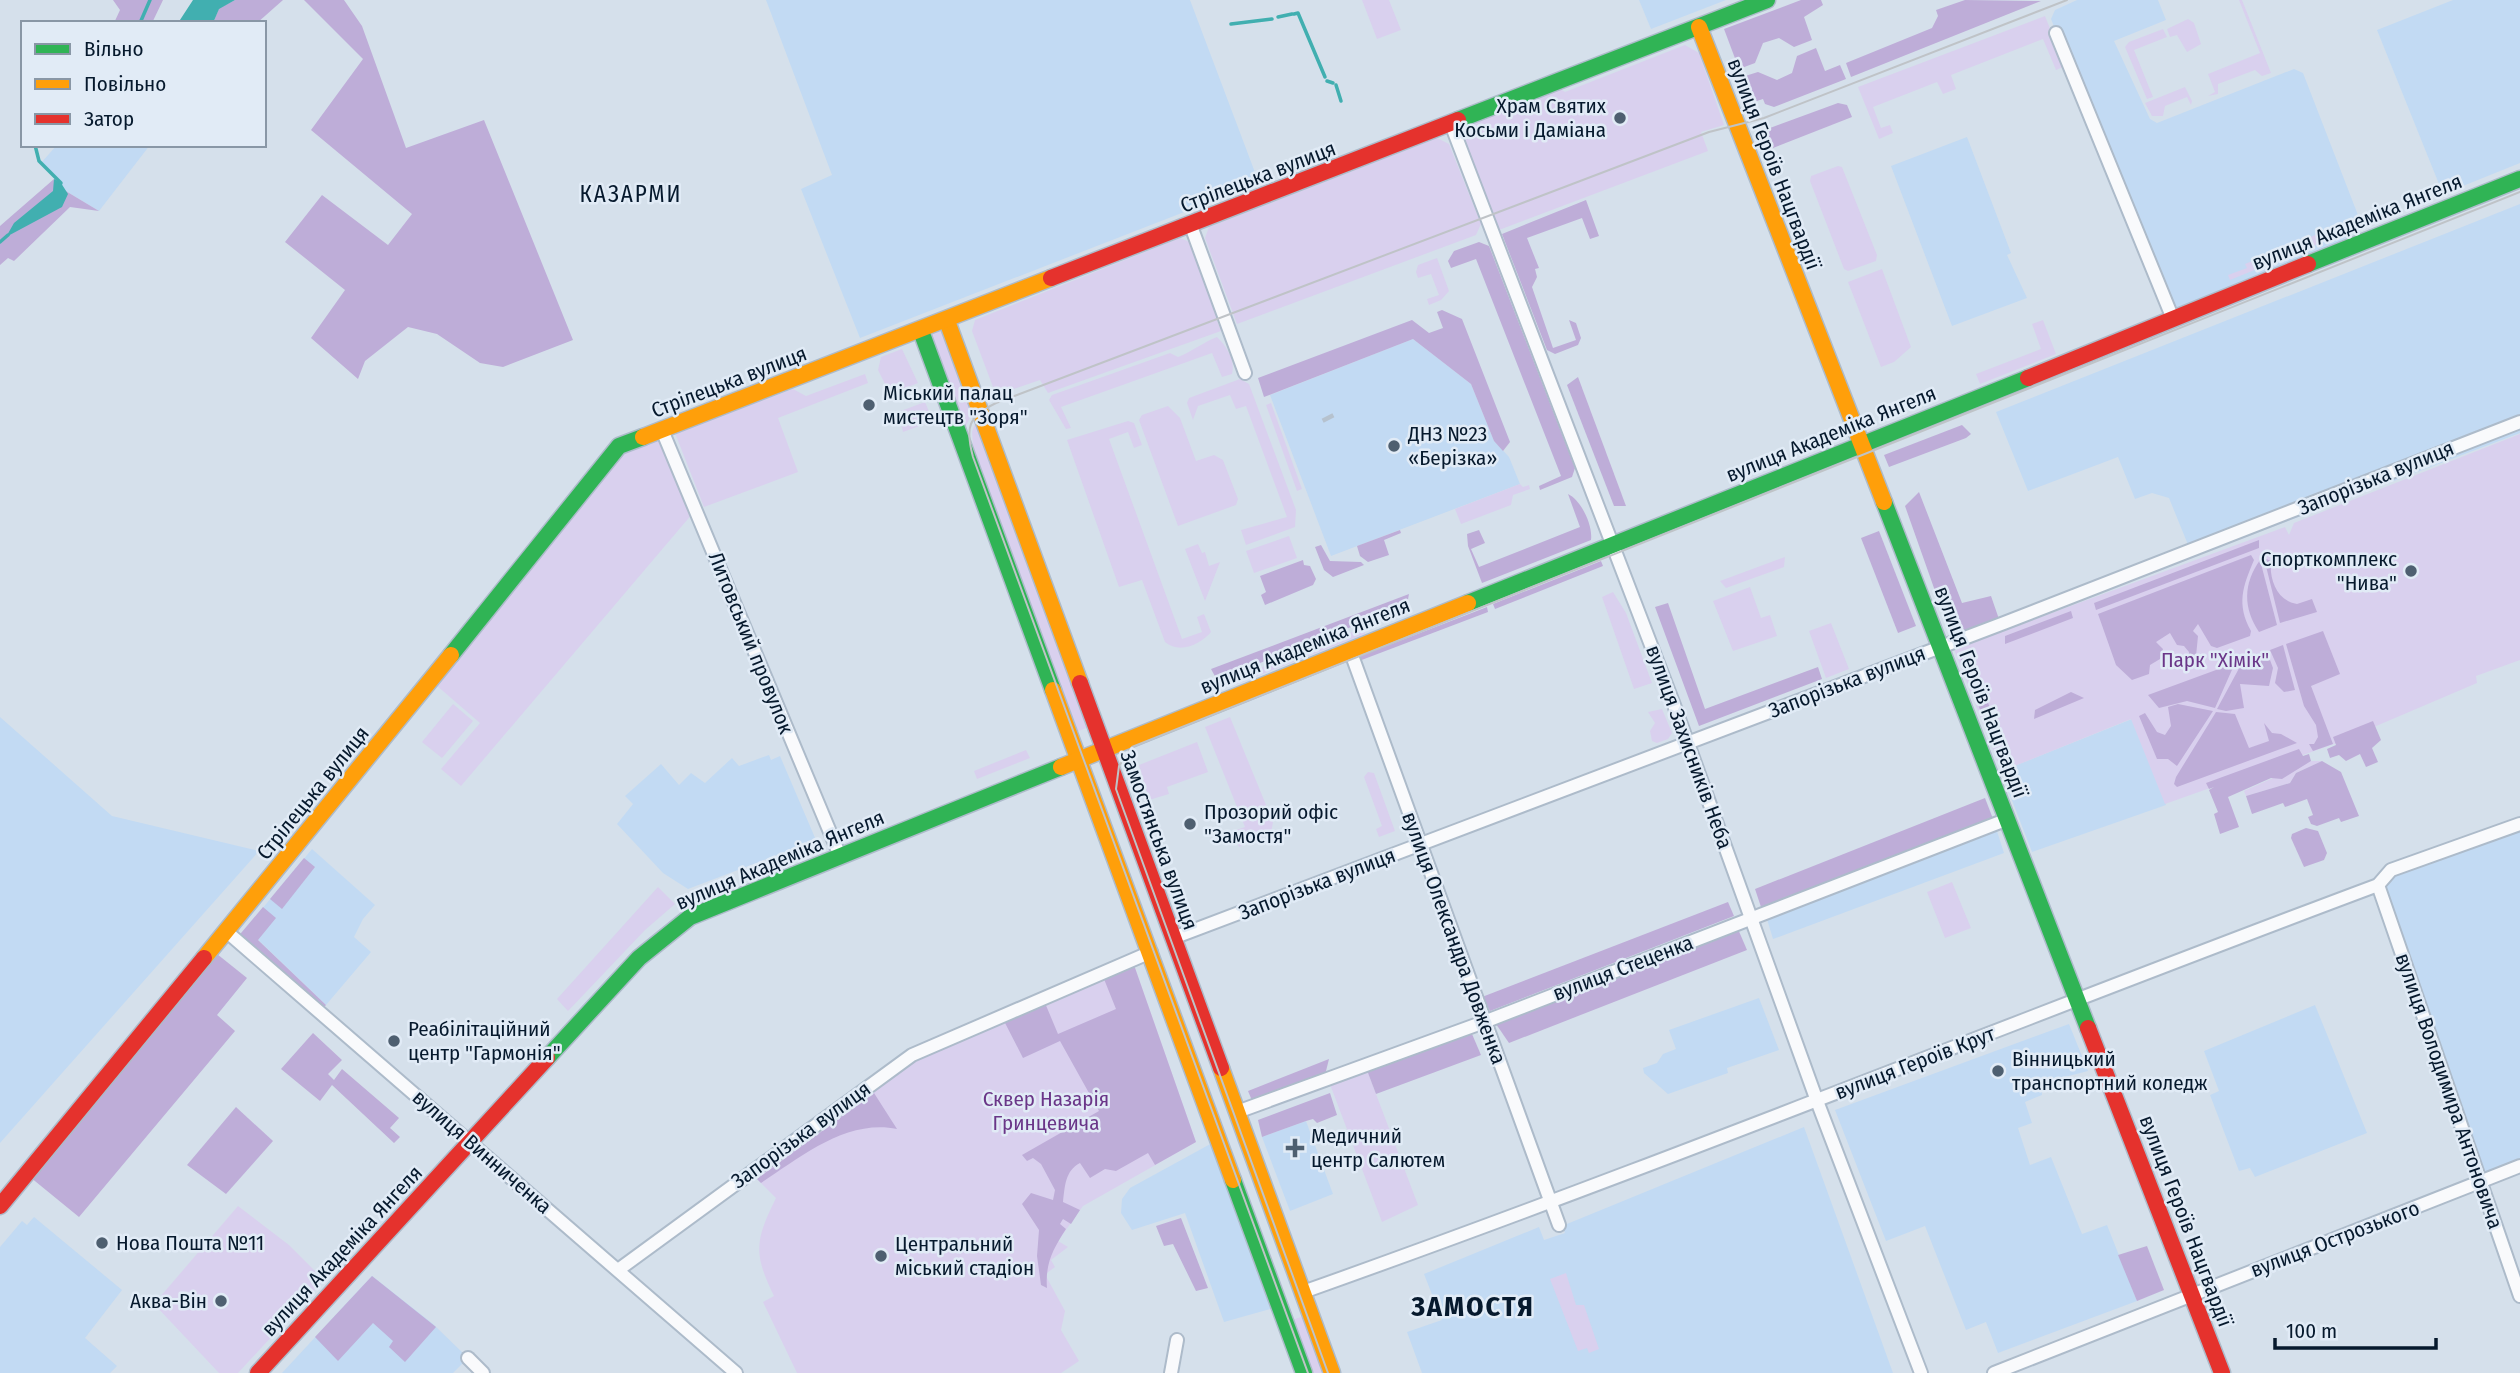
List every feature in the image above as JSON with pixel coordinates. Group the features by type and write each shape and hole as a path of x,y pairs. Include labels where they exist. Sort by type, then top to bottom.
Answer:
{"main road":[{"name":"Стрілецька вулиця","path":"0,1206 619,446 947,321 1767,0"},
{"name":"вулиця Героїв Нацгвардії","path":"1699,27 2222,1373"},
{"name":"вулиця Академіка Янгеля","path":"258,1373 639,957 674,928 720,903 1081,762 1104,750 1350,650 2520,179"},
{"name":"Замостянська вулиця","path":"947,321 1332,1373"},
{"path":"921,331 1304,1373"}],"street":[{"path":"2056,33 2173,320"},
{"name":"вулиця Захисників Неба","path":"1451,124 1688,742 1817,1101 1921,1373"},
{"path":"1191,226 1245,373"},
{"name":"Запорізька вулиця","path":"1173,938 2520,422"},
{"name":"Литовський провулок","path":"662,430 840,856"},
{"name":"вулиця Олександра Довженка","path":"1350,650 1559,1225"},
{"name":"вулиця Стеценка","path":"1237,1112 1485,1022 2008,819"},
{"name":"вулиця Героїв Крут","path":"1303,1292 1551,1203 2079,1001 2378,885 2391,870 2520,824"},
{"name":"вулиця Володимира Антоновича","path":"2378,885 2520,1296"},
{"name":"вулиця Винниченка","path":"226,931 736,1373"},
{"name":"Запорізька вулиця","path":"618,1270 912,1055 1151,953"},
{"name":"вулиця Острозького","path":"1994,1373 2520,1166"},
{"path":"1171,1373 1177,1340"},
{"path":"468,1358 483,1373"}],"shaded area":[{"path":"113,0 163,0 153,21 115,21 120,10"},
{"path":"235,0 283,0 259,21 214,21 219,8"},
{"path":"304,0 344,0 362,26 406,148 484,120 573,340 503,367 480,363 437,334 408,327 365,361 358,379 311,338 345,290 285,242 322,195 388,245 412,214 311,130 363,59"},
{"path":"766,0 1190,0 1259,183 860,338 801,189 832,175"},
{"path":"1639,0 1726,0 1651,29"},
{"path":"1801,0 1821,0 1823,5 1804,17 1812,40 1794,47 1779,38 1763,43 1755,63 1739,69 1724,29"},
{"path":"1965,0 2041,1 1851,77 1846,63 1932,28 1938,16 1936,10"},
{"path":"2077,0 2158,0 2166,20 2114,41 2150,119 2157,123 2294,69 2303,73 2363,228 2339,242 2169,311 2051,19 2055,10"},
{"path":"2453,0 2520,0 2520,163 2443,194 2377,30"},
{"path":"1816,48 1825,71 1840,65 1846,79 1774,107 1765,104 1763,99 1751,103 1742,77 1758,72 1777,80 1792,73 1797,56"},
{"path":"1838,103 1847,105 1852,117 1768,150 1762,131"},
{"path":"1967,137 2011,253 2007,255 2027,298 1952,326 1891,166"},
{"path":"55,147 148,147 99,211 64,190 61,183 41,163"},
{"path":"54,179 61,183 64,190 99,211 70,207 14,261 8,258 0,265 0,226"},
{"path":"1586,200 1599,236 1590,239 1582,218 1527,238 1539,268 1535,269 1537,277 1532,287 1553,348 1576,340 1569,320 1576,323 1581,338 1578,345 1555,354 1547,350 1502,234"},
{"path":"2520,204 2520,433 2193,557 2169,498 2152,493 2135,499 2118,457 2028,491 1996,412"},
{"path":"1479,242 1489,246 1575,468 1572,477 1540,490 1539,486 1561,476 1476,259 1451,268 1448,261 1454,251"},
{"path":"1442,310 1462,319 1510,442 1503,451 1494,441 1471,384 1413,339 1264,397 1258,378 1412,320 1429,333 1443,328 1437,312"},
{"name":"ДНЗ №23 «Берізка»","path":"1413,339 1471,384 1494,441 1509,457 1520,484 1331,556 1270,395"},
{"path":"1578,377 1626,506 1614,506 1567,385"},
{"path":"1962,425 1971,434 1966,438 1889,467 1884,455"},
{"path":"1919,492 1962,603 1991,596 2000,622 1952,639 1905,506"},
{"path":"1568,494 1585,514 1591,540 1482,583 1468,546 1467,534 1479,530 1485,543 1471,549 1479,567 1580,527"},
{"path":"1400,530 1401,533 1384,540 1389,555 1368,562 1360,556 1357,546"},
{"path":"1879,531 1916,626 1898,633 1861,538"},
{"path":"2259,540 2259,548 2096,610 2094,603"},
{"path":"1321,545 1330,561 1361,562 1364,565 1333,577 1324,570 1315,547"},
{"path":"2251,555 2254,560 2244,587 2242,604 2251,631 2250,636 2217,648 2211,646 2198,624 2193,631 2198,636 2196,656 2189,659 2189,652 2184,646 2177,645 2170,633 2156,642 2163,649 2160,659 2150,665 2149,674 2132,680 2116,665 2098,614"},
{"path":"2264,558 2271,561 2271,575 2279,594 2297,604 2312,599 2317,612 2280,623"},
{"path":"1303,560 1304,565 1310,566 1316,579 1313,585 1265,605 1261,595 1266,592 1260,576"},
{"path":"2260,560 2277,625 2259,632 2250,614 2247,596 2250,578"},
{"path":"1601,561 1603,566 1495,609 1493,604"},
{"path":"1409,594 1407,605 1217,680 1211,669"},
{"path":"1668,603 1705,709 1818,667 1822,679 1699,726 1655,607"},
{"path":"1487,607 1488,612 1359,661 1358,657"},
{"path":"2071,611 2073,618 2005,644 2005,636"},
{"path":"2323,631 2340,674 2311,686 2333,744 2313,751 2309,744 2314,744 2318,737 2316,725 2304,706 2286,644"},
{"path":"2283,645 2295,690 2284,692 2275,683 2278,668 2270,650"},
{"path":"2267,652 2273,668 2269,686 2240,684 2244,708 2226,711 2217,709 2243,661"},
{"path":"1959,655 1972,660 1993,716 1984,720"},
{"path":"2235,663 2215,708 2187,701 2159,708 2148,695"},
{"path":"2071,692 2084,698 2034,719 2035,710"},
{"path":"2178,704 2213,711 2177,766 2168,759 2157,759 2139,716 2145,713 2157,732 2165,735 2171,726 2168,707"},
{"path":"2216,712 2235,714 2249,748 2269,741 2264,723 2272,733 2281,734 2297,743 2177,787 2174,784 2176,777"},
{"path":"0,717 112,816 259,851 0,1143"},
{"path":"2132,719 2166,805 2032,852 2006,785 2012,767"},
{"path":"2373,721 2381,740 2372,748 2378,762 2366,767 2360,754 2346,761 2339,755 2330,758 2327,749 2336,745 2333,737"},
{"path":"2299,749 2303,756 2309,754 2311,761 2282,779 2271,778 2228,797 2239,827 2220,834 2214,814 2218,812 2209,790 2214,787 2209,789 2206,783"},
{"path":"769,755 771,760 780,756 816,840 688,889 663,873 617,824 633,804 625,796 661,764 679,785 691,773 705,783 732,758 739,766"},
{"path":"2322,761 2341,772 2359,816 2341,822 2339,818 2317,826 2311,824 2308,817 2313,815 2307,799 2285,807 2283,803 2252,814 2246,796 2290,783 2296,773"},
{"path":"1985,798 1995,824 1763,913 1755,889"},
{"path":"1996,828 2004,853 1773,939 1766,916"},
{"path":"2306,828 2318,831 2327,853 2324,860 2304,867 2291,838 2292,834"},
{"path":"2520,828 2520,1165 2481,1181 2384,884 2392,875"},
{"path":"312,849 375,905 363,919 354,937 371,952 326,1005 246,928"},
{"path":"304,858 315,867 282,909 270,899"},
{"path":"1728,902 1734,916 1490,1011 1482,997"},
{"path":"263,907 276,918 258,940 326,1005 320,1012 236,939"},
{"path":"1738,929 1747,950 1509,1043 1496,1024"},
{"path":"217,954 247,978 217,1015 235,1031 79,1217 30,1177"},
{"path":"1134,965 1196,1142 1155,1165 1148,1153 1116,1171 1105,1169 1090,1178 1080,1163 1075,1166 1067,1180 1063,1202 1080,1210 1071,1224 1063,1219 1060,1224 1066,1229 1051,1257 1047,1271 1047,1288 1041,1285 1037,1256 1039,1230 1022,1204 1031,1193 1053,1200 1055,1190 1041,1164 1033,1158 1027,1161 1022,1155 1099,1111 1060,1041 1023,1058 1004,1021 1045,1003 1058,1034 1116,1009 1104,979"},
{"path":"1759,998 1779,1050 1727,1068 1728,1073 1668,1094 1644,1073 1643,1068 1657,1063 1663,1054 1676,1049 1669,1030"},
{"path":"2315,1005 2367,1133 2255,1177 2250,1168 2239,1171 2210,1095 2219,1091 2204,1051"},
{"path":"2069,1024 2088,1071 2041,1083 2042,1095 2025,1102 2032,1123 2018,1128 2030,1165 2051,1157 2082,1234 2107,1225 2137,1301 1998,1353 1986,1322 1966,1330 1925,1226 1886,1241 1835,1110"},
{"path":"1469,1027 1481,1055 1376,1094 1365,1065"},
{"path":"313,1033 342,1060 328,1074 334,1080 342,1069 399,1118 390,1128 400,1137 394,1143 332,1085 320,1101 281,1069"},
{"path":"1329,1059 1325,1075 1253,1103 1248,1091"},
{"path":"874,1093 897,1129 878,1127 842,1135 808,1152 761,1183 757,1179"},
{"path":"1330,1093 1337,1115 1317,1123 1313,1119 1306,1121 1262,1137 1258,1120"},
{"path":"236,1107 273,1141 226,1194 187,1165"},
{"path":"1306,1121 1333,1194 1290,1211 1262,1137"},
{"path":"1804,1127 1893,1373 1422,1373 1407,1332 1442,1320 1424,1274 1539,1227 1544,1240 1565,1233 1562,1226"},
{"path":"1214,1142 1274,1308 1224,1322 1185,1213 1132,1230 1121,1213 1122,1199 1130,1188"},
{"path":"34,1217 122,1290 85,1338 117,1366 110,1373 0,1373 0,1247 22,1221 27,1225"},
{"path":"1181,1218 1208,1288 1196,1291 1173,1244 1164,1246 1156,1226"},
{"path":"2147,1246 2164,1290 2137,1301 2118,1255"},
{"path":"372,1276 433,1324 468,1358 453,1373 282,1373"},
{"path":"372,1276 436,1327 405,1362 389,1347 393,1341 373,1323 338,1361 315,1337"}],"green space":[{"path":"1362,0 1389,0 1401,30 1377,39"},
{"path":"2239,0 2242,0 2271,73 2262,76 2255,70 2218,84 2218,94 2208,96 2215,92 2208,74 2260,53"},
{"path":"2045,16 2065,66 2056,70 2043,39 1951,75 1956,89 1943,94 1937,82 1873,107 1881,128 1890,125 1893,133 1879,139 1858,87"},
{"path":"2188,19 2194,23 2201,44 2187,52 2177,35 2170,37 2167,29"},
{"path":"2163,29 2167,37 2134,50 2153,97 2147,99 2125,47 2129,42"},
{"path":"1685,45 1699,53 1724,125 1701,132 1708,151 1499,230 1459,130 1560,89 1565,92"},
{"path":"2185,87 2192,101 2191,105 2187,97 2165,106 2163,116 2152,116 2145,103"},
{"path":"1437,138 1449,144 1481,224 1476,235 1237,324 1205,238 1209,227"},
{"path":"1842,167 1877,255 1876,261 1848,271 1844,269 1810,181 1811,176"},
{"path":"2347,222 2350,231 2230,280 2228,275 2247,268 2245,264"},
{"path":"1180,238 1192,243 1220,316 1216,318 1221,331 1048,393 1040,380 996,395 972,331 975,320"},
{"path":"1437,258 1449,291 1441,300 1429,305 1427,299 1439,295 1431,274 1418,278 1416,272 1418,265"},
{"path":"1882,269 1911,347 1894,362 1881,367 1848,282"},
{"path":"2043,320 2056,354 1980,384 1976,374 2041,349 2032,324"},
{"path":"941,331 973,411 966,426 947,377 934,357 931,335"},
{"path":"1217,337 1227,349 1232,374 1222,377 1212,353 1061,407 1071,428 1066,429 1049,400 1052,395 1170,353 1178,357"},
{"path":"902,349 918,383 890,394 878,370 881,357"},
{"path":"865,374 868,383 778,418 798,472 704,507 675,433 793,389 806,396"},
{"path":"1240,379 1249,384 1296,510 1295,527 1246,545 1241,530 1287,517 1246,406 1236,409 1230,395 1198,406 1193,420 1187,403 1189,398"},
{"path":"925,402 933,421 903,432 898,412"},
{"path":"1271,403 1302,489 1297,491 1266,405"},
{"path":"1168,406 1180,418 1196,461 1214,455 1223,460 1238,499 1236,505 1178,526 1139,420 1142,415"},
{"path":"976,420 1089,727 1076,732 973,445 972,432"},
{"path":"1128,421 1134,423 1142,445 1134,448 1128,432 1109,439 1182,639 1202,632 1197,617 1204,614 1211,632 1201,641 1183,648 1165,642 1142,580 1119,587 1067,440"},
{"name":"Парк \"Хімік\"","path":"2520,434 2520,660 2476,676 2477,683 2334,744 2165,804 2131,719 2012,767 2009,780 2002,773 1954,649 2285,527 2289,535 2294,523"},
{"path":"661,439 693,513 461,786 441,769 480,723 436,685 624,453"},
{"path":"1520,484 1523,487 1529,485 1530,489 1513,495 1511,505 1461,524 1455,509"},
{"path":"1289,536 1297,558 1254,573 1246,551"},
{"path":"1198,544 1202,553 1205,552 1209,566 1220,562 1205,601 1185,549"},
{"path":"1785,557 1784,567 1726,588 1720,581"},
{"path":"1750,587 1761,618 1770,615 1777,636 1733,651 1713,601"},
{"path":"1613,592 1626,613 1652,683 1634,689 1602,597"},
{"path":"1831,623 1849,669 1826,678 1809,631"},
{"path":"1365,627 1365,634 1234,685 1232,679"},
{"path":"453,704 473,721 442,758 422,742"},
{"path":"1662,709 1672,733 1668,739 1657,743 1652,741 1650,731 1655,723 1648,712"},
{"path":"1230,717 1273,822 1271,833 1239,847 1233,831 1245,827 1205,727"},
{"path":"1197,742 1208,772 1167,787 1169,794 1149,800 1139,765"},
{"path":"1026,750 1030,758 977,779 974,771"},
{"path":"2311,761 2322,761 2296,773 2290,783 2246,796 2244,791"},
{"path":"1368,772 1374,773 1395,831 1379,837 1376,829 1382,826 1364,777"},
{"path":"1952,882 1971,928 1945,938 1927,892"},
{"path":"658,887 675,904 645,930 568,1011 557,999"},
{"name":"Сквер Назарія Гринцевича","path":"1134,965 1196,1142 1083,1206 1058,1241 1068,1247 1051,1260 1055,1267 1047,1273 1047,1278 1065,1311 1061,1330 1079,1361 1061,1373 797,1373 763,1302 774,1296 763,1269 759,1247 764,1225 776,1198 753,1175 915,1059"},
{"path":"1365,1065 1418,1205 1382,1222 1328,1079"},
{"path":"238,1206 289,1245 324,1280 238,1373 219,1373 154,1304"},
{"path":"1566,1273 1576,1305 1584,1305 1599,1349 1589,1353 1587,1348 1578,1351 1550,1279"},
{"path":"1304,1316 1325,1373 1312,1373 1292,1320"}],"water":[{"path":"193,0 235,0 219,9 214,21 179,21"},
{"path":"54,179 61,183 68,194 62,207 6,237 14,223 53,191"}],"waterway":[{"path":"141,21 150,0"},
{"path":"1294,14 1298,13 1325,77"},
{"path":"1278,17 1292,14"},
{"path":"1231,24 1272,19"},
{"path":"1327,81 1333,83"},
{"path":"1336,85 1341,101"},
{"path":"36,147 39,161 60,185"},
{"path":"0,242 8,235"}],"tunnel":[{"path":"1327,416 1329,420"}],"tram line":[{"path":"1308,1373 973,457 969,430 974,418 996,403 1709,132 1764,118 2067,0"},
{"path":"1328,1373 1116,789 1119,766 1132,747 2520,192"}],"traffic: fast":[{"path":"1458,120 1767,0"},
{"path":"2308,264 2520,179"},
{"path":"921,331 1053,690"},
{"path":"1468,603 2028,378"},
{"path":"451,655 619,446 643,437"},
{"path":"1884,502 2088,1028"},
{"path":"547,1058 639,958 690,917 1061,767"},
{"path":"1233,1180 1304,1373"}],"traffic: slow":[{"path":"1699,27 1884,502"},
{"path":"643,437 1051,278"},
{"path":"947,321 1080,683"},
{"path":"1061,767 1468,603"},
{"path":"204,958 451,655"},
{"path":"1053,690 1233,1180"},
{"path":"1221,1068 1332,1373"}],"traffic: jam":[{"path":"1051,278 1458,120"},
{"path":"2028,378 2308,264"},
{"path":"1080,683 1221,1068"},
{"path":"0,1206 204,958"},
{"path":"2088,1028 2222,1373"},
{"path":"258,1373 547,1058"}],"place":[{"name":"Храм Святих Косьми і Даміана","path":"1620,118"},
{"name":"Міський палац мистецтв \"Зоря\"","path":"869,405"},
{"name":"ДНЗ №23 «Берізка»","path":"1394,446"},
{"name":"Спорткомплекс \"Нива\"","path":"2411,571"},
{"name":"Прозорий офіс \"Замостя\"","path":"1190,824"},
{"name":"Реабілітаційний центр \"Гармонія\"","path":"394,1041"},
{"name":"Вінницький транспортний коледж","path":"1998,1071"},
{"name":"Медичний центр Салютем","path":"1295,1148"},
{"name":"Нова Пошта №11","path":"102,1243"},
{"name":"Центральний міський стадіон","path":"881,1256"},
{"name":"Аква-Він","path":"221,1301"}],"district":[{"name":"КАЗАРМИ","path":"631,194"},
{"name":"ЗАМОСТЯ","path":"1473,1306"}]}
